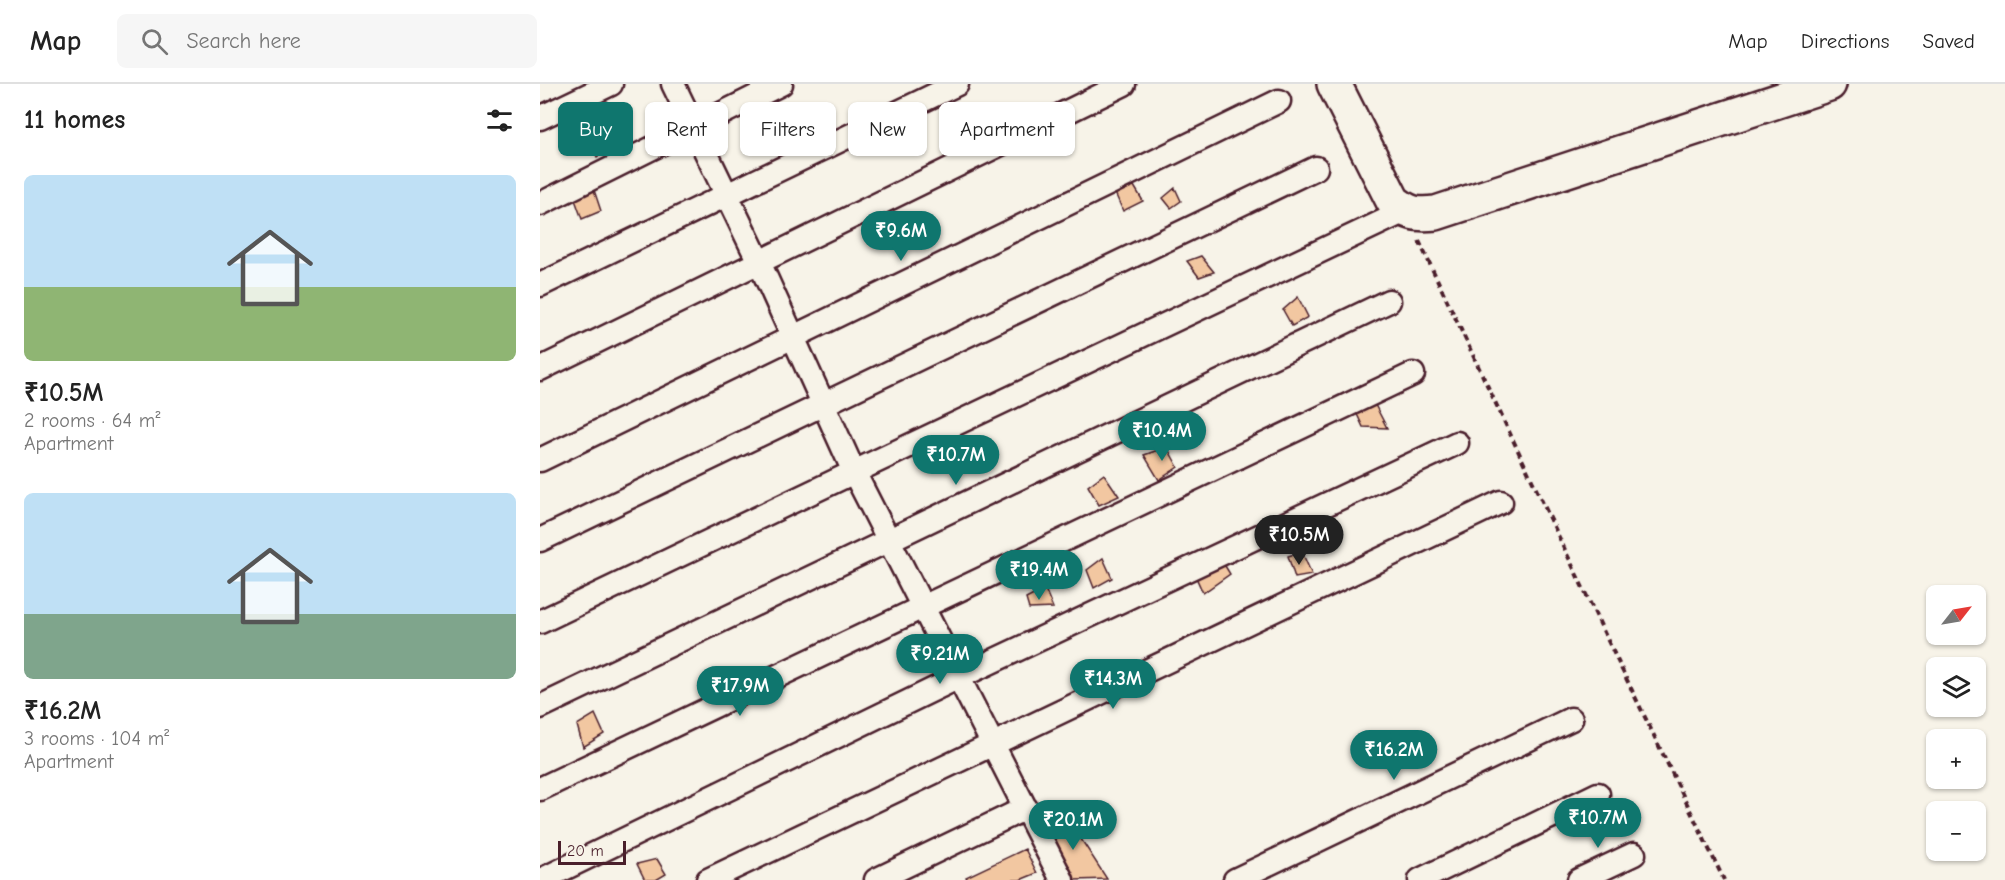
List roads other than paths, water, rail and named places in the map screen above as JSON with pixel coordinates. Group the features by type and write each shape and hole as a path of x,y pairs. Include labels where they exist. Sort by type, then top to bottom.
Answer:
{"main road":[{"path":"1334,84 1393,201 1405,211 1420,214 1436,213 1829,84"}],"street":[{"path":"540,118 611,84"},
{"path":"673,84 682,102"},
{"path":"728,111 781,84"},
{"path":"540,285 957,84"},
{"path":"540,369 1124,84"},
{"path":"540,459 1279,101"},
{"path":"540,204 645,152"},
{"path":"707,156 759,262 854,472 1062,880"},
{"path":"540,540 1316,168"},
{"path":"540,622 1405,211"},
{"path":"540,706 1389,301"},
{"path":"540,789 1413,374"},
{"path":"541,880 959,677 1457,443"},
{"path":"708,880 1501,502"},
{"path":"1235,880 1571,718"},
{"path":"1420,880 1598,794"},
{"path":"876,880 1026,808"},
{"path":"1579,880 1634,854"}]}
